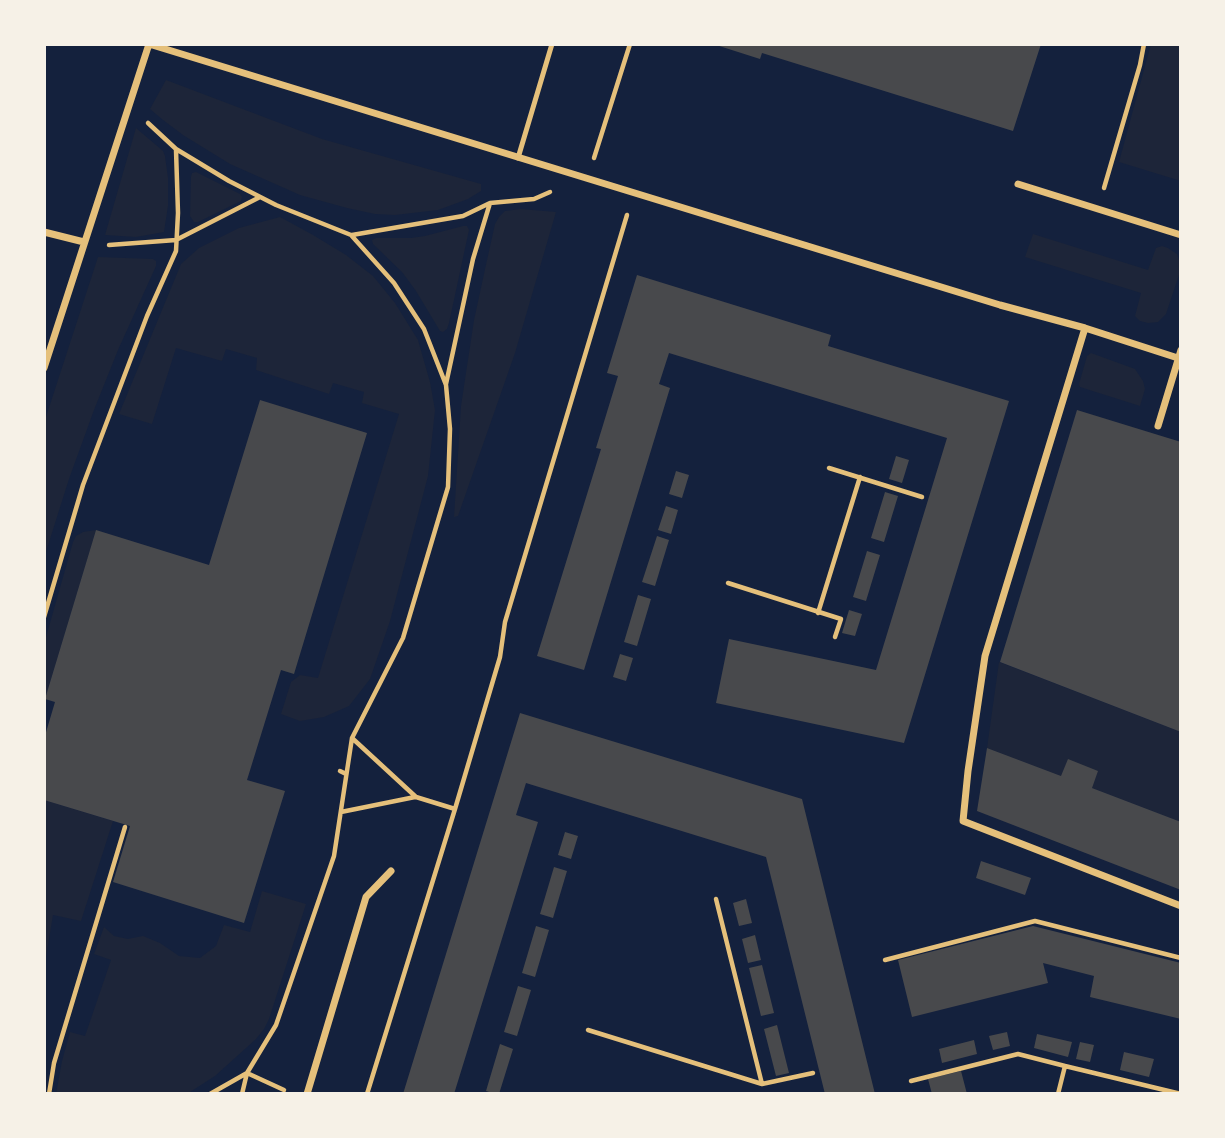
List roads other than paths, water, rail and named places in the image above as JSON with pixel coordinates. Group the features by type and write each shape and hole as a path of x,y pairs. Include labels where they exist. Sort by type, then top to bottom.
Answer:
{"street":[{"path":"44,368 149,44 1000,305 1180,356 1158,426"},
{"path":"1018,184 1181,234"},
{"path":"44,232 84,242"},
{"path":"1085,328 985,656 963,821 1181,906"},
{"path":"307,1094 366,897 391,871"}],"lane":[{"path":"519,158 552,44"}]}
